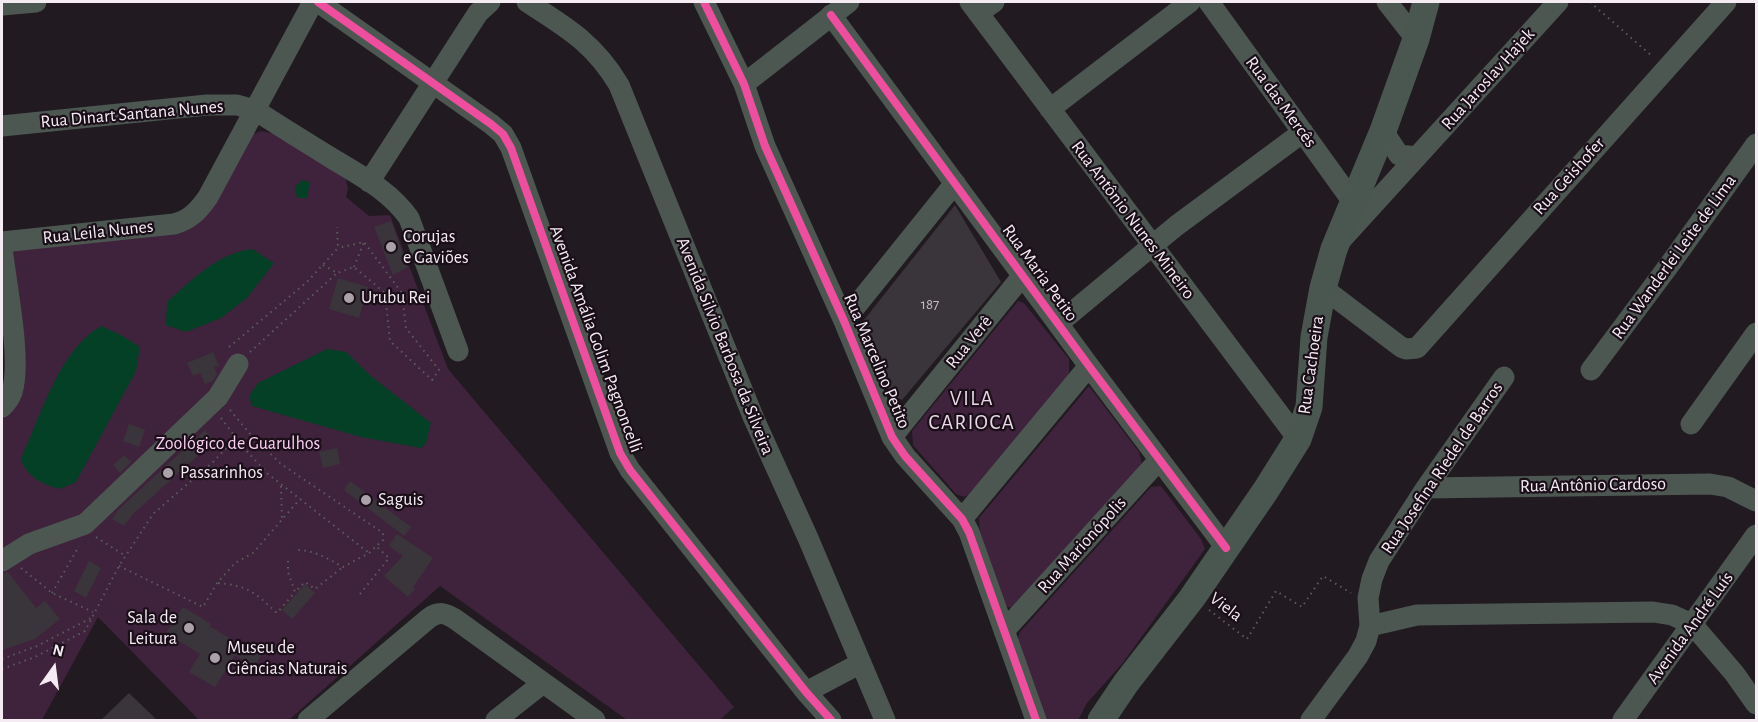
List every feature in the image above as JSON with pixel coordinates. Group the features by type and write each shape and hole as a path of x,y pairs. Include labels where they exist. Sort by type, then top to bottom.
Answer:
{"main road":[{"name":"Rua Cachoeira","path":"1101,720 1126,683 1192,598 1298,439 1309,407 1314,337 1323,288 1334,249 1383,130 1416,39 1426,2"}],"street":[{"path":"2,5 36,2"},
{"path":"255,110 313,2"},
{"name":"Avenida Amália Golim Pagnoncelli","path":"318,2 503,134 511,148 620,453 630,470 806,693 831,720"},
{"path":"369,182 478,14 490,2"},
{"name":"Avenida Silvio Barbosa da Silveira","path":"527,2 578,35 609,67 619,85 750,408 885,720"},
{"name":"Rua Marcelino Petito","path":"704,2 744,84 765,146 844,321 892,437 905,456 962,519 969,532 1036,720"},
{"path":"744,84 849,2"},
{"path":"1050,109 1190,2"},
{"name":"Rua das Mercês","path":"1209,2 1353,202"},
{"path":"1387,2 1416,39"},
{"name":"Rua Jaroslav Hajek","path":"1334,249 1558,2"},
{"name":"Rua Geishofer","path":"1323,288 1401,347 1412,350 1423,344 1665,68 1726,2"},
{"name":"Rua Antônio Nunes Mineiro","path":"980,5 1050,109 1298,439"},
{"name":"Rua Maria Petito","path":"831,15 1226,548"},
{"name":"Rua Dinart Santana Nunes","path":"2,126 207,105 237,105 255,110 390,195 409,218 458,351"},
{"name":"Rua Leila Nunes","path":"2,242 174,224 184,221 193,216 208,197 255,110"},
{"path":"1383,130 1399,155 1417,157"},
{"path":"1058,324 1176,226 1303,132"},
{"name":"Rua Wanderlei Leite de Lima","path":"1591,370 1756,144"},
{"path":"844,321 955,183"},
{"path":"2,248 12,390 2,407"},
{"name":"Rua Verê","path":"892,437 1023,275"},
{"path":"1690,424 1756,333"},
{"path":"5,559 45,537 84,524 214,401 238,364"},
{"path":"962,519 1089,366"},
{"name":"Rua Josefina Riedel de Barros","path":"1311,720 1358,656 1366,641 1370,626 1369,604 1372,579 1379,561 1426,488 1503,377"},
{"name":"Rua Marionópolis","path":"1004,631 1159,460"},
{"name":"Rua Antônio Cardoso","path":"1426,488 1710,484 1741,492 1756,501"},
{"name":"Avenida André Luís","path":"1623,720 1756,535"},
{"path":"1370,626 1417,615 1653,612 1672,615 1692,624 1734,673 1756,704"},
{"path":"308,720 429,618 440,613 449,615 595,720"},
{"path":"806,693 861,663"},
{"path":"496,720 543,682"}],"path":[{"path":"1590,2 1665,68"},
{"path":"337,227 338,248"},
{"path":"364,242 354,267 337,273 238,364 223,353 307,282 338,248 364,242"},
{"path":"354,267 385,293 390,340 432,380 440,370 406,328 402,293 364,242"},
{"path":"322,265 337,273"},
{"path":"214,401 236,438 268,474 369,553"},
{"path":"214,401 281,464 383,533 383,540 377,547 343,567 315,589 305,582 277,613 254,592 238,585 217,583"},
{"path":"2,669 35,657 85,632 119,566 153,514 213,462 236,438"},
{"path":"281,484 282,519"},
{"path":"119,566 203,607 217,583 235,563 253,553 300,499"},
{"path":"84,524 97,537 126,555"},
{"path":"360,594 389,558 377,547"},
{"path":"296,550 308,550 343,567"},
{"path":"5,559 52,593 94,612"},
{"path":"288,561 288,572 295,592"},
{"path":"2,659 37,646 91,618"}],"green space":[{"name":"Zoológico de Guarulhos","path":"261,131 281,135 346,179 348,189 346,197 369,216 390,215 448,369 734,707 720,720 627,720 440,586 289,720 199,720 98,617 42,720 2,720 2,418 9,412 7,250 174,231 244,138"},
{"path":"1018,301 1024,303 1069,359 1069,376 972,493 964,497 956,494 913,445 912,431"},
{"path":"1089,386 1139,452 1142,464 1012,608 1005,606 980,532 979,518"},
{"path":"1161,486 1201,539 1205,549 1122,664 1087,703 1078,720 1046,720 1016,643 1020,632 1151,487"}],"shaded area":[{"path":"302,180 310,182 307,198 297,198 295,187"},
{"path":"252,249 274,263 247,298 221,318 186,332 166,325 167,302 186,285 206,269 228,256"},
{"path":"101,326 140,347 136,371 76,482 60,489 36,479 23,465 21,459 62,368 86,337"},
{"path":"327,349 346,352 371,376 431,423 426,443 421,448 361,437 252,406 249,396 258,383"}],"building":[{"path":"955,205 1001,282 902,400 890,394 860,325"},
{"name":"Corujas e Gaviões","path":"391,221 408,267 393,275 374,227"},
{"name":"Urubu Rei","path":"338,278 368,287 359,318 329,309"},
{"path":"213,352 219,366 214,367 217,374 213,381 205,384 200,373 193,376 187,363"},
{"path":"129,424 145,430 139,447 123,441"},
{"name":"Passarinhos","path":"205,430 214,441 132,515 124,526 112,519 119,509"},
{"path":"337,448 340,464 323,468 319,452"},
{"path":"124,455 131,462 120,473 113,465"},
{"name":"Saguis","path":"350,481 411,527 404,536 344,490"},
{"path":"397,534 433,558 408,597 384,576 403,556 389,546"},
{"path":"89,561 101,568 86,598 74,591"},
{"path":"8,572 36,608 45,601 60,619 35,639 2,650 2,574"},
{"path":"305,584 315,593 292,619 282,610"},
{"path":"183,607 211,624 209,626 262,654 254,667 235,655 215,687 189,672 200,654 166,633"},
{"path":"129,693 157,720 101,720"}],"cycle path":[{"path":"318,2 503,134 511,148 620,453 630,470 806,692 831,720"},
{"path":"704,2 744,84 765,146 844,321 892,437 905,456 962,519 969,532 1036,720"},
{"path":"831,15 1226,548"}],"place":[{"name":"Corujas e Gaviões","path":"391,247"},
{"name":"Urubu Rei","path":"349,298"},
{"name":"Passarinhos","path":"168,473"},
{"name":"Saguis","path":"366,500"},
{"name":"Sala de Leitura","path":"189,628"},
{"name":"Museu de Ciências Naturais","path":"215,658"}],"district":[{"name":"VILA CARIOCA","path":"972,411"}]}
